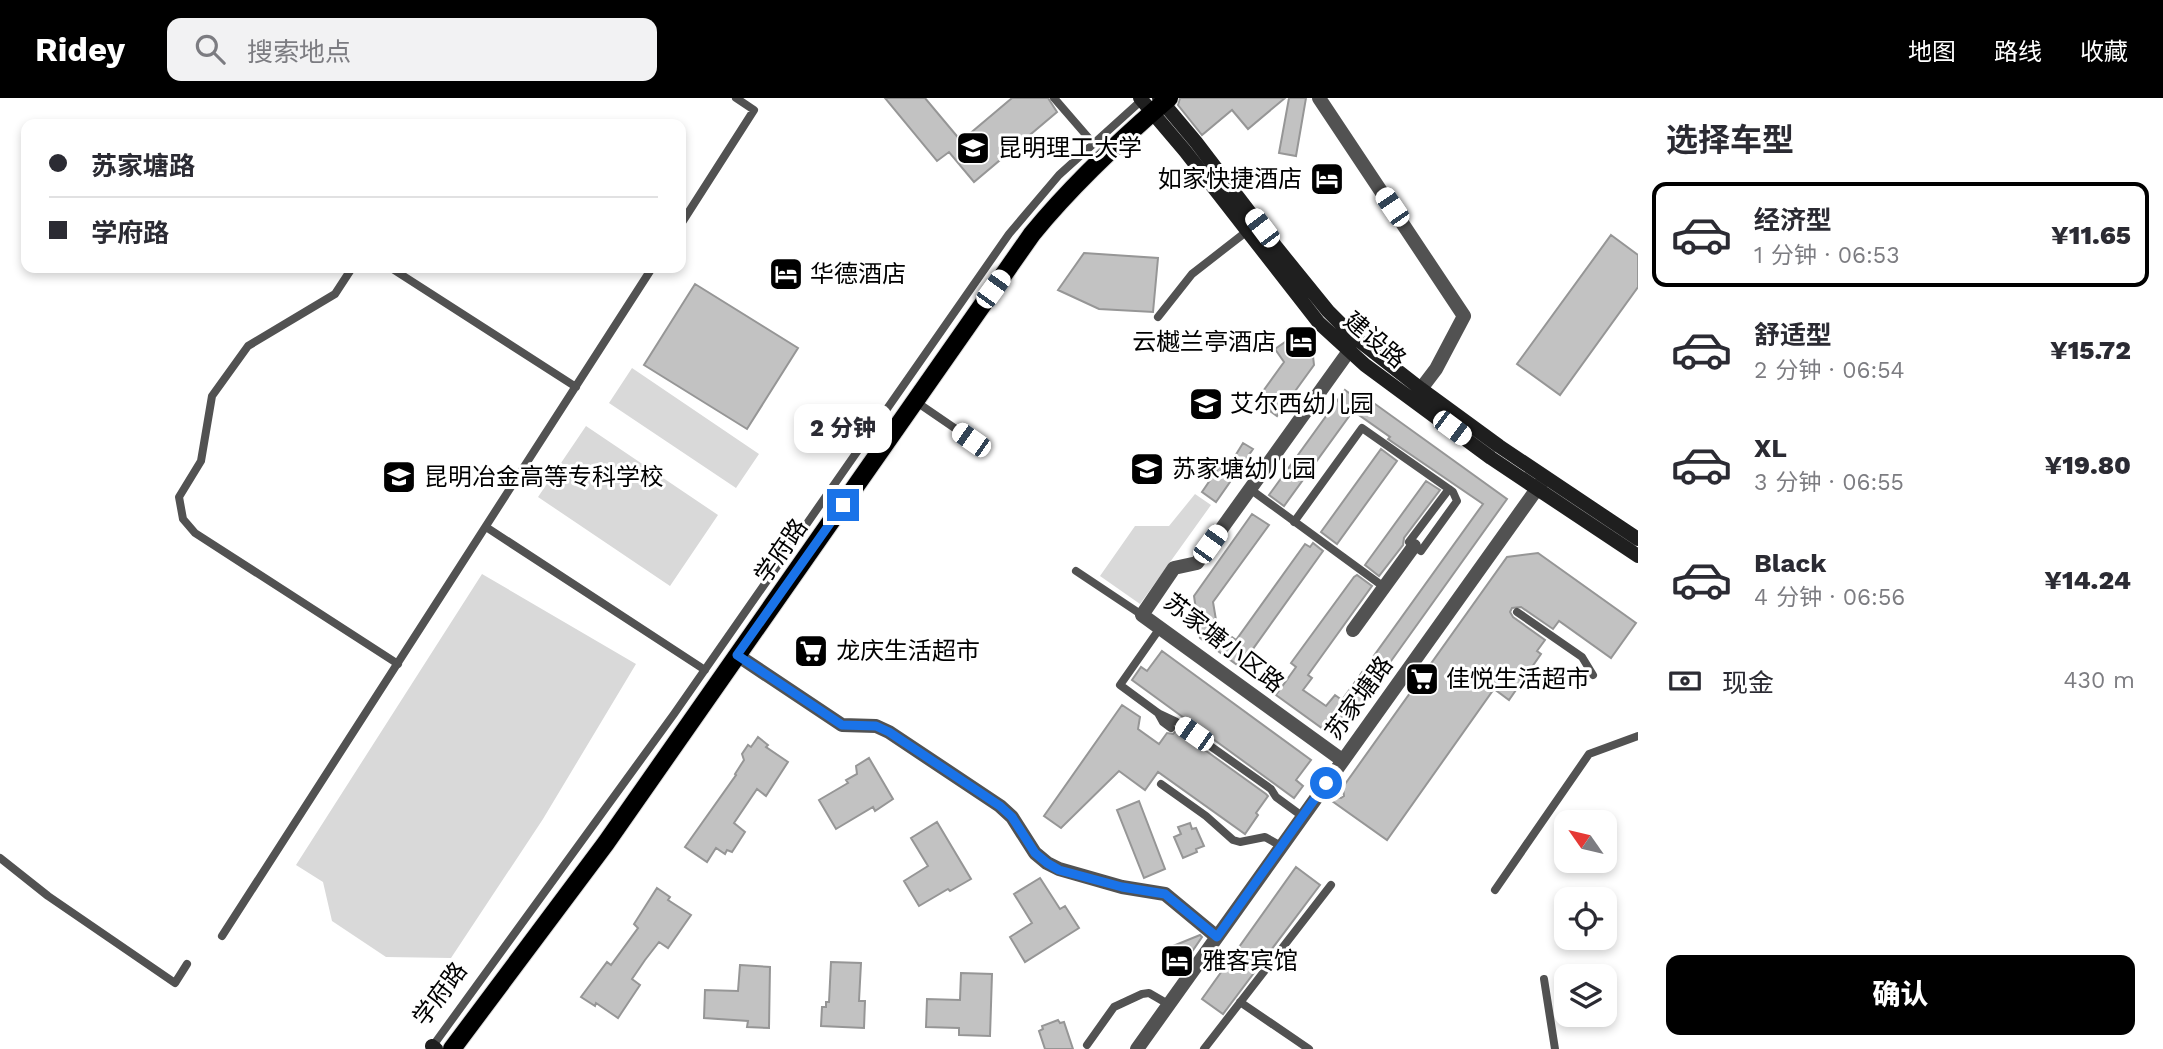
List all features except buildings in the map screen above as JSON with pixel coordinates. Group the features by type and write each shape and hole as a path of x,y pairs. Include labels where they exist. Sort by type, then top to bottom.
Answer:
{"main road":[{"name":"学府路","path":"453,1049 606,843 1032,234 1153,101"}],"street":[{"path":"1320,98 1464,316 1436,369 1417,394"},
{"name":"建设路","path":"1153,101 1328,311 1417,394"},
{"name":"建设路","path":"1153,101 1185,150 1246,232 1320,323 1349,351 1417,394 1638,556"},
{"name":"苏家塘小区路","path":"1342,760 1142,615 1174,568 1197,563 1349,351"},
{"name":"建设路","path":"1541,483 1638,539"},
{"name":"苏家塘路","path":"1137,1049 1541,483"},
{"path":"1353,630 1414,546"},
{"path":"737,655 842,725 876,726 889,732 1000,806 1012,817 1035,853 1047,863 1059,870 1122,887 1165,894 1217,937"}],"lane":[{"path":"686,216 754,110 736,98"},
{"path":"1054,98 1093,144"},
{"name":"学府路","path":"433,1048 705,670 1009,234 1059,175 1093,144 1153,101"},
{"path":"1158,317 1192,274 1246,232"},
{"path":"349,273 335,294 248,346 212,396 201,461 179,497 183,519 195,533 398,664"},
{"path":"399,273 576,387"},
{"path":"222,936 649,273"},
{"path":"915,401 971,440"},
{"path":"1294,522 1362,428 1449,489 1453,492 1457,501 1421,551 1409,542 1449,489"},
{"path":"1250,489 1384,587"},
{"path":"486,527 705,670"},
{"path":"1076,571 1142,615"},
{"path":"1517,611 1582,657 1593,675"},
{"path":"1160,628 1120,685 1271,789 1276,797 1302,816"},
{"path":"1158,713 1163,722 1171,728"},
{"path":"1495,890 1589,754 1638,736"},
{"path":"1161,784 1206,816 1233,840 1240,842 1265,836 1281,846"},
{"path":"0,858 48,896 175,984 187,964"},
{"path":"1209,1047 1240,1002 1331,885"},
{"path":"1544,979 1555,1049"},
{"path":"1087,1045 1114,1007 1149,993 1168,1004"},
{"path":"1240,1002 1309,1049"}],"shaded area":[{"path":"632,368 759,454 736,488 609,403"},
{"path":"586,426 718,515 670,586 538,497"},
{"path":"1195,494 1211,505 1140,604 1100,576 1135,526 1169,526"},
{"path":"482,574 636,664 543,819 451,958 386,957 332,921 323,882 296,865"}],"place":[{"name":"昆明理工大学","path":"973,148"},
{"name":"如家快捷酒店","path":"1327,179"},
{"name":"华德酒店","path":"786,274"},
{"name":"云樾兰亭酒店","path":"1301,342"},
{"name":"艾尔西幼儿园","path":"1206,404"},
{"name":"苏家塘幼儿园","path":"1147,469"},
{"name":"昆明冶金高等专科学校","path":"399,477"},
{"name":"龙庆生活超市","path":"811,651"},
{"name":"佳悦生活超市","path":"1422,679"},
{"name":"雅客宾馆","path":"1177,961"}],"route":[{"path":"843,505 737,655 842,725 876,726 889,732 1000,806 1012,817 1035,853 1059,870 1122,887 1165,894 1217,937 1326,783"}]}
